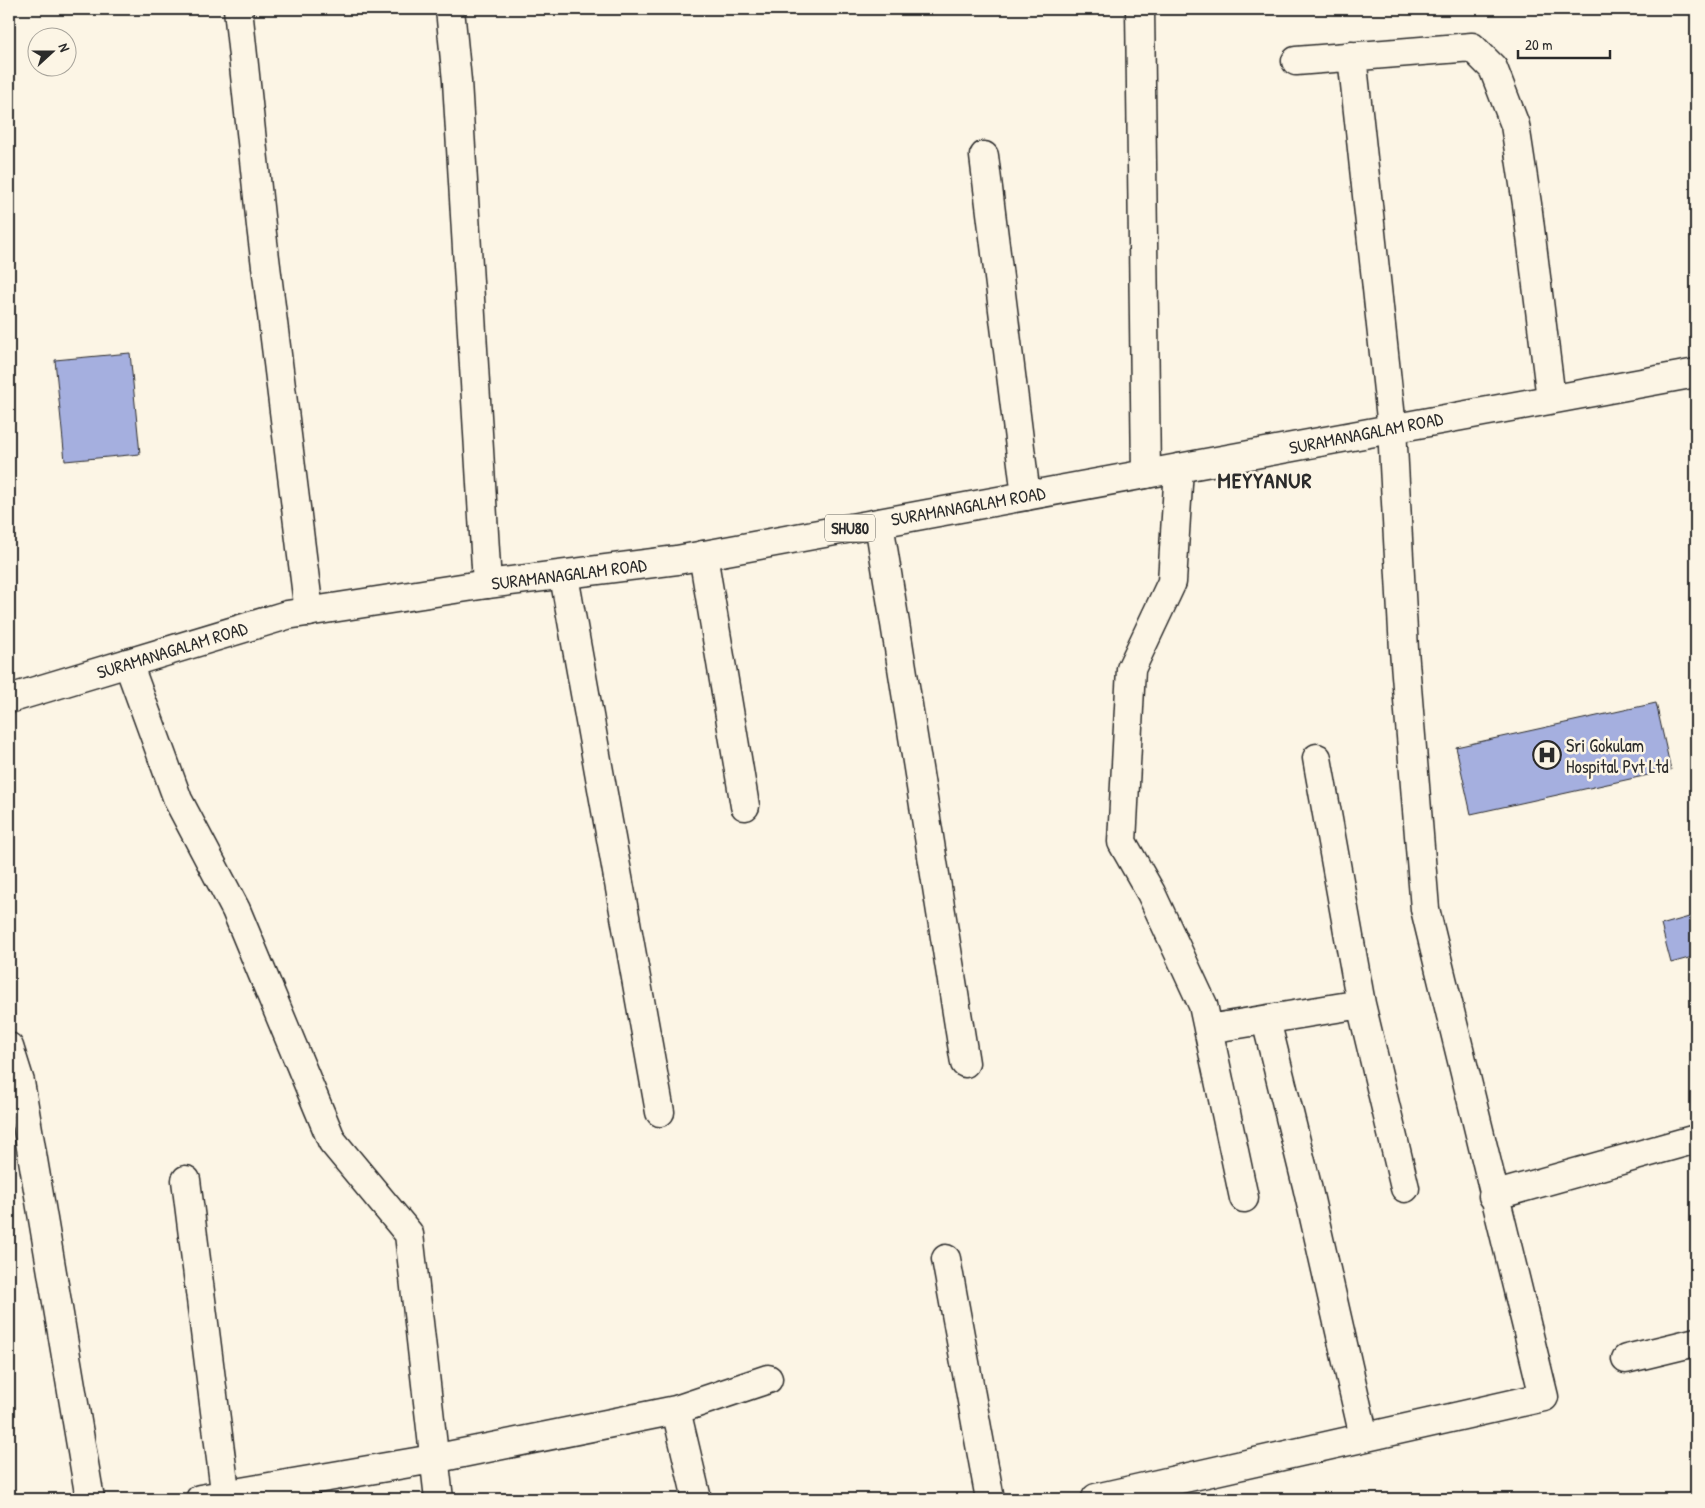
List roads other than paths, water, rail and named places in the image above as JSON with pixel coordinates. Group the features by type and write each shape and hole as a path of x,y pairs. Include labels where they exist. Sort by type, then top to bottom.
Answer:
{"street":[{"path":"238,9 261,226 309,612"},
{"path":"450,9 457,81 487,584"},
{"path":"1140,9 1146,474"},
{"path":"1296,61 1472,47 1493,68 1515,125 1527,204 1551,399"},
{"path":"1094,1499 1544,1397 1425,908 1404,650 1392,428 1352,56"},
{"path":"984,156 1026,496"},
{"name":"SURAMANAGALAM ROAD","path":"9,699 287,615 487,584 564,576 704,555 1696,373"},
{"path":"1178,468 1172,582 1130,669 1122,842 1151,893 1203,1005 1244,1198"},
{"path":"879,523 965,1063"},
{"path":"704,555 745,806"},
{"path":"564,576 660,1112"},
{"path":"128,663 178,800 236,910 332,1141 409,1234 439,1499"},
{"path":"1317,758 1361,1004 1405,1188"},
{"path":"1208,1029 1361,1004"},
{"path":"1266,1020 1308,1186 1364,1437"},
{"path":"9,1047 20,1082 90,1499"},
{"path":"1494,1196 1696,1139"},
{"path":"186,1180 226,1497"},
{"path":"946,1259 990,1499"},
{"path":"1626,1359 1696,1342"},
{"path":"200,1499 226,1497 433,1459 676,1410 768,1379"},
{"path":"676,1410 697,1499"}],"place":[{"name":"Sri Gokulam Hospital Pvt Ltd","path":"1547,755"}],"district":[{"name":"MEYYANUR","path":"1265,480"}]}
